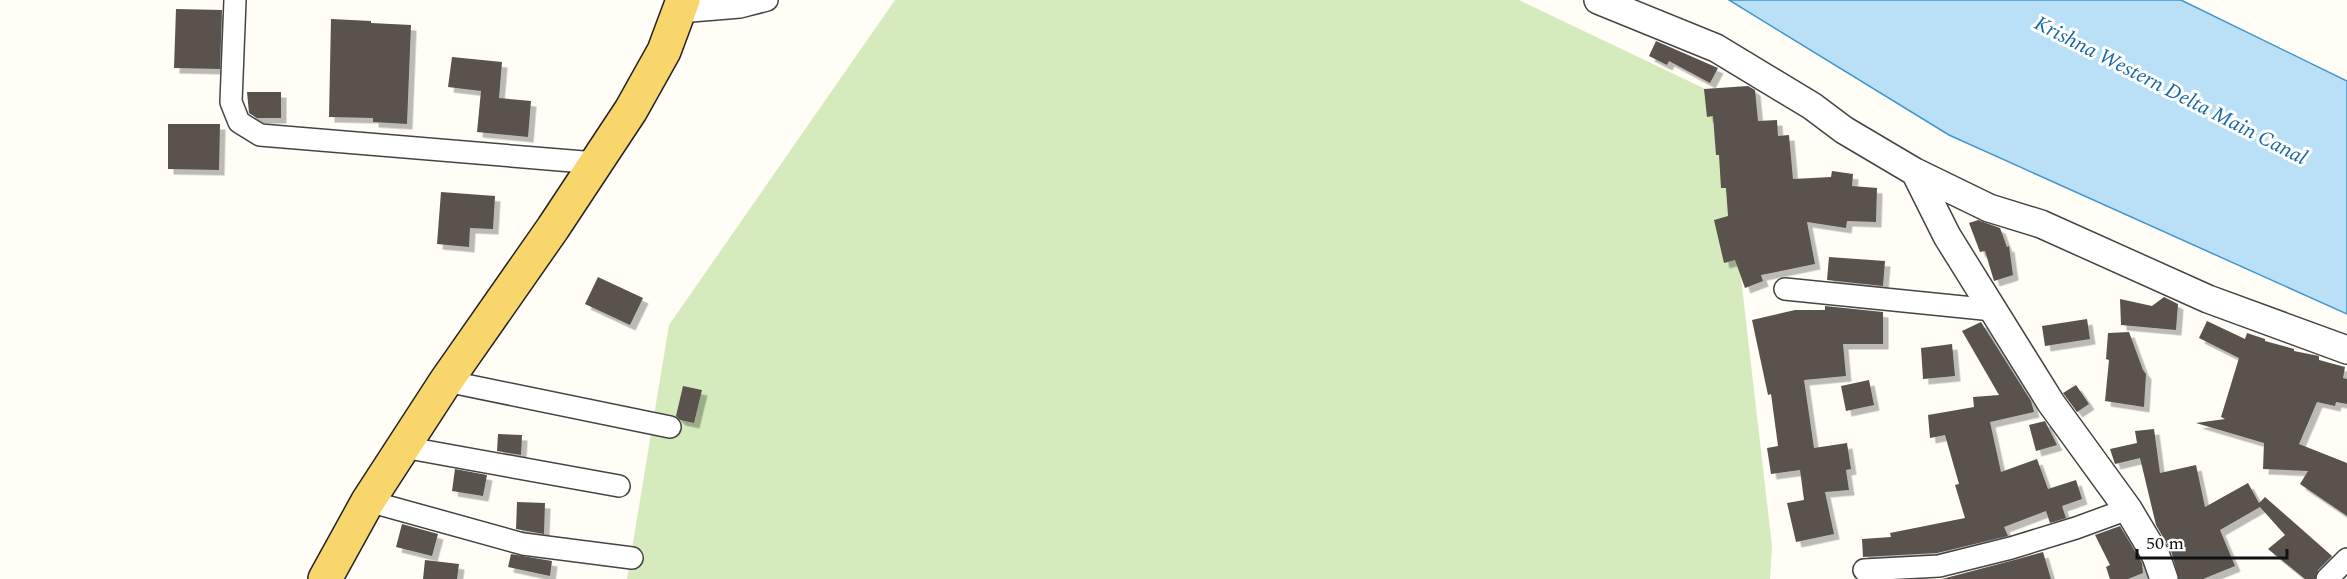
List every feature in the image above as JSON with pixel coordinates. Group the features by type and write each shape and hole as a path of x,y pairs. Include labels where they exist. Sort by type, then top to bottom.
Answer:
{"main road":[{"path":"333,577 368,501 446,381 631,110 664,51 681,6"}],"street":[{"path":"235,0 231,102 239,122 260,135 596,163"},
{"path":"681,6 740,7 767,0"},
{"path":"1598,0 1716,48 1812,106 1844,130 1915,172 1989,208 2041,224 2208,299 2347,350"},
{"path":"1915,172 1947,236 2051,403 2128,510 2156,556 2164,579"},
{"path":"1785,289 1994,310"},
{"path":"446,381 670,426"},
{"path":"403,447 619,486"},
{"path":"368,501 522,544 632,558"},
{"path":"1864,570 1939,566 2011,548 2128,510"},
{"path":"2327,579 2347,559"}],"green space":[{"path":"895,0 1519,0 1720,96 1772,546 1770,579 627,579 669,325"}],"water":[{"name":"Krishna Western Delta Main Canal","path":"1729,0 2181,0 2347,81 2347,314 1949,135"}],"building":[{"path":"176,9 222,10 220,69 174,68"},
{"path":"331,19 411,25 407,124 373,122 373,118 329,117"},
{"path":"1656,41 1718,68 1710,83 1669,61 1667,65 1649,56"},
{"path":"452,57 502,62 499,98 531,101 528,137 477,132 481,91 448,87"},
{"path":"1748,86 1755,90 1758,121 1777,120 1778,136 1789,135 1793,179 1831,177 1832,171 1853,174 1852,186 1877,188 1876,222 1847,221 1846,228 1807,222 1815,264 1761,275 1763,281 1745,288 1735,260 1724,263 1714,220 1728,216 1726,188 1721,188 1713,116 1707,117 1704,89"},
{"path":"247,92 281,92 281,118 257,118 249,113"},
{"path":"168,124 220,124 219,170 168,169"},
{"path":"441,192 495,196 493,229 470,228 469,247 437,244"},
{"path":"1978,220 2000,228 2007,247 2009,246 2013,275 1994,281 1985,251 1980,252 1969,223"},
{"path":"1829,257 1885,261 1883,286 1827,280"},
{"path":"598,277 643,298 630,325 585,304"},
{"path":"2164,297 2178,304 2176,330 2121,325 2120,299 2152,306"},
{"path":"1825,306 1883,312 1883,344 1843,344 1846,376 1804,380 1814,448 1847,443 1851,469 1846,470 1849,490 1825,492 1834,534 1796,542 1787,503 1804,500 1800,470 1771,474 1767,448 1778,446 1771,394 1768,395 1752,320 1795,310 1825,310"},
{"path":"2087,319 2090,339 2045,346 2042,326"},
{"path":"2207,321 2245,339 2247,333 2294,349 2294,351 2319,356 2319,360 2345,367 2343,378 2347,379 2347,404 2336,402 2335,406 2317,402 2299,444 2347,463 2347,516 2300,484 2308,471 2263,469 2264,443 2196,423 2225,419 2221,417 2239,358 2199,338"},
{"path":"1981,322 2031,401 2034,412 1990,422 2001,472 2037,459 2048,489 2076,480 2082,499 2062,506 2066,518 2050,523 2046,511 2004,527 2008,536 1937,553 1863,557 1862,539 1891,537 1890,533 1965,518 1955,485 1959,484 1945,435 1930,438 1928,415 1974,407 1973,397 1999,395 1962,331"},
{"path":"2129,332 2146,374 2144,407 2105,401 2109,360 2106,359 2108,333"},
{"path":"1952,344 1955,376 1923,379 1921,348"},
{"path":"1869,380 1874,405 1846,411 1841,386"},
{"path":"2076,385 2089,404 2077,412 2063,393"},
{"path":"683,386 702,390 694,423 680,420 676,416"},
{"path":"2045,421 2057,445 2036,451 2029,425"},
{"path":"2154,429 2160,473 2196,465 2205,507 2248,483 2259,503 2265,497 2332,556 2318,570 2315,579 2305,579 2268,549 2285,535 2260,507 2220,530 2235,566 2203,579 2179,579 2171,551 2156,525 2140,458 2115,464 2110,449 2137,443 2135,431"},
{"path":"498,434 522,435 521,455 497,451"},
{"path":"455,469 487,475 483,496 452,491"},
{"path":"517,502 545,503 544,534 516,529"},
{"path":"402,524 438,534 432,556 396,547"},
{"path":"2120,526 2142,563 2143,573 2128,579 2110,579 2106,567 2110,565 2095,535"},
{"path":"2043,552 2051,579 1942,579 2014,560"},
{"path":"511,554 552,561 550,576 508,567"},
{"path":"425,560 459,564 457,579 423,579"}]}
